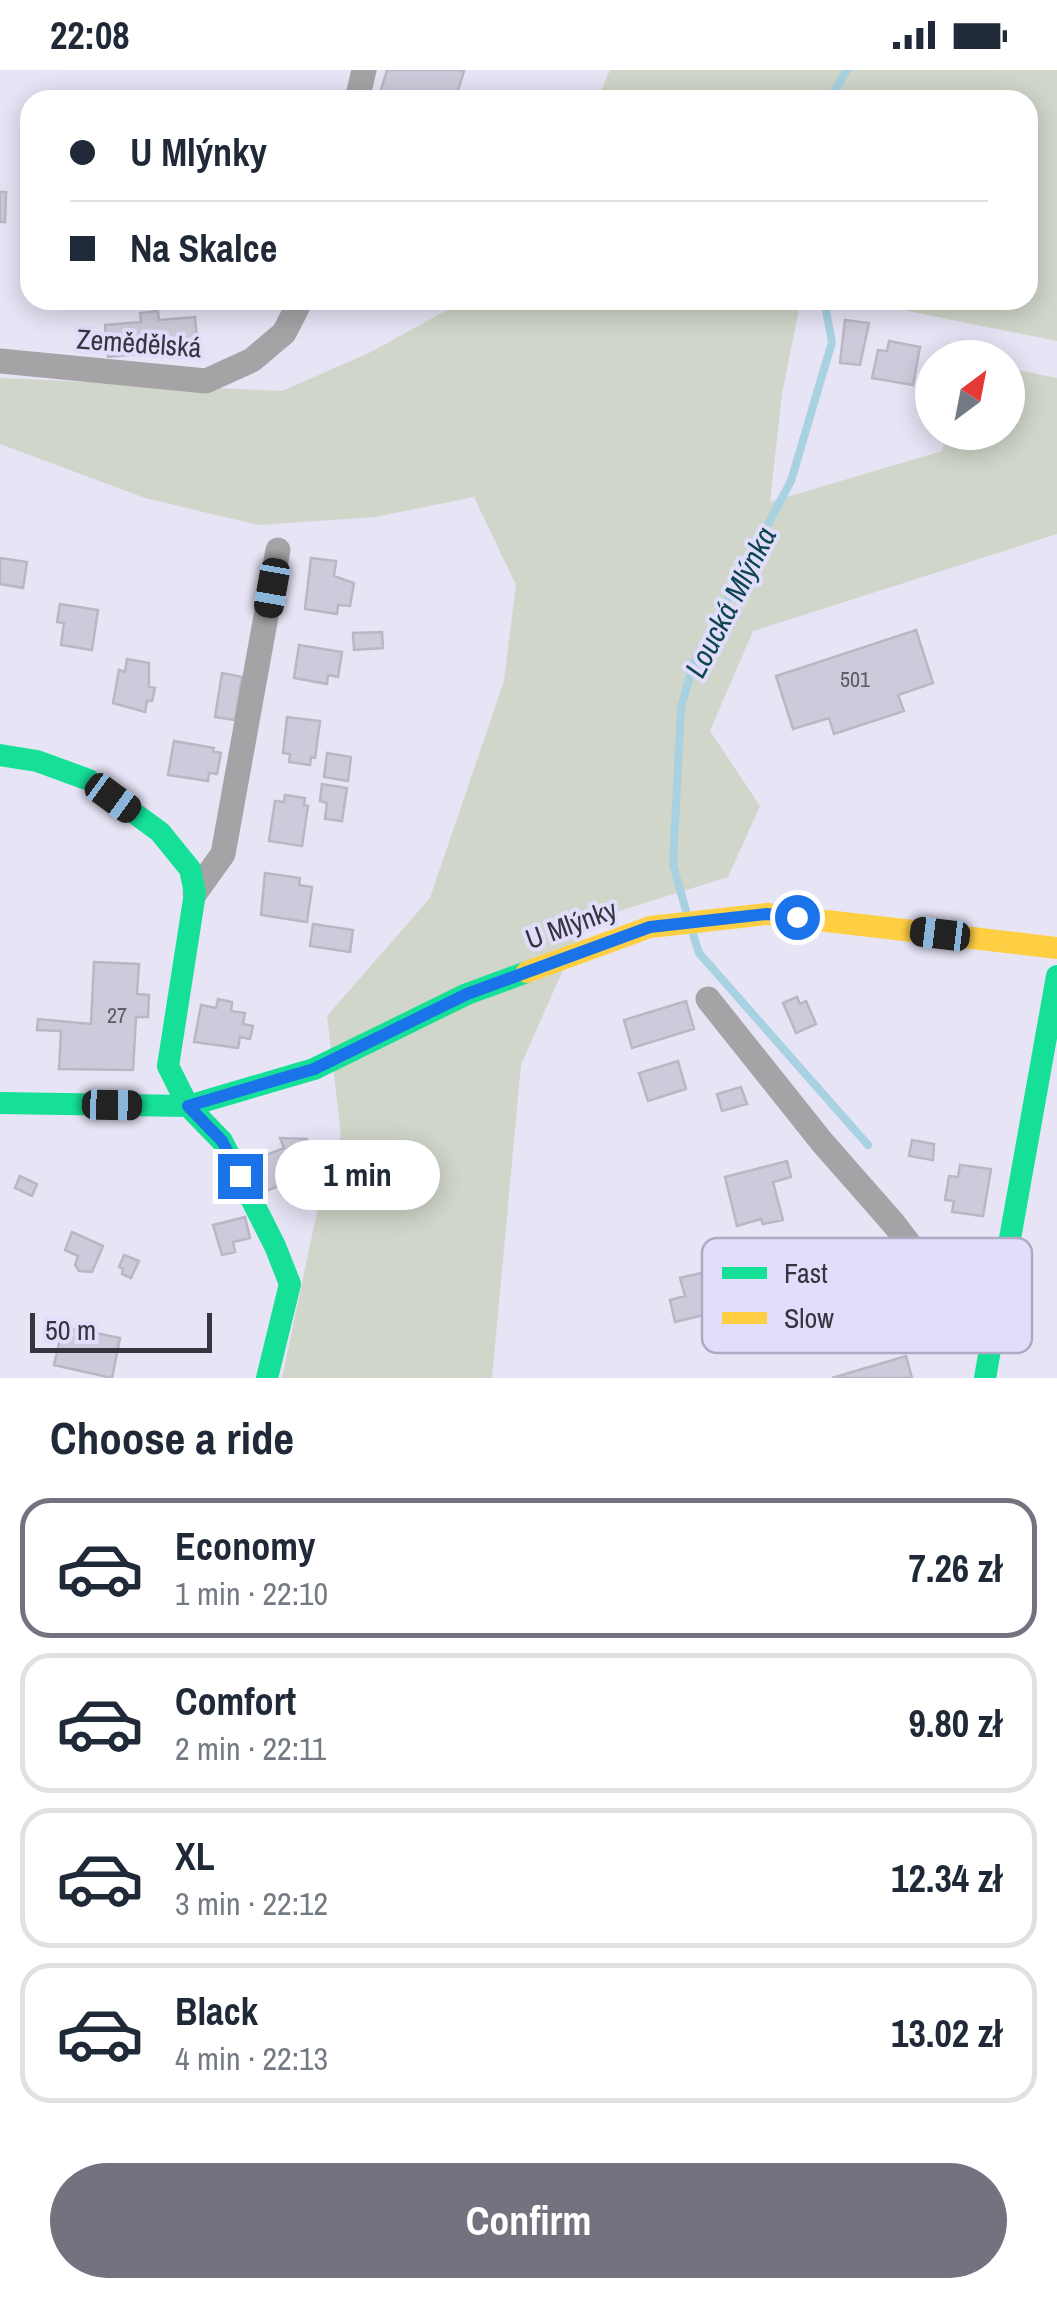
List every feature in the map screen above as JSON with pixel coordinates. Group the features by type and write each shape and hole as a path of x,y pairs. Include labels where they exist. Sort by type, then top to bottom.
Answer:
{"street":[{"name":"Zemědělská","path":"0,362 206,382 252,360 284,332 296,310"},
{"path":"194,893 223,854 278,550"},
{"path":"0,756 37,760 89,780 160,832 190,869 194,893 168,1066 188,1106 222,1141 290,1284 268,1378"},
{"name":"U Mlýnky","path":"0,1103 188,1106 314,1069 467,994 650,927 767,914 1057,948"},
{"path":"1010,1238 1057,976"},
{"path":"708,999 905,1238"},
{"path":"985,1378 990,1353"}],"shaded area":[{"path":"610,70 1057,70 1057,341 903,310 1038,310 1038,90 601,90"},
{"path":"447,310 799,310 782,394 770,502 942,450 1025,450 1025,371 1057,378 1057,534 753,631 710,731 760,806 728,877 584,922 521,1065 492,1378 282,1378 317,1212 341,1134 327,1016 430,898 504,681 516,585 474,497 375,517 258,525 145,498 0,444 0,378 282,391 371,352"}],"building":[{"path":"387,70 464,71 458,90 381,90"},
{"path":"0,192 6,192 5,222 0,222"},
{"path":"158,311 159,320 195,317 198,349 108,357 105,325 141,322 140,313"},
{"path":"845,320 869,323 860,365 840,363"},
{"path":"889,341 915,346 913,385 872,378 878,350 887,351"},
{"path":"0,558 27,562 23,588 0,584"},
{"path":"311,558 336,561 334,576 354,583 350,606 338,605 337,614 305,609"},
{"path":"60,604 98,610 92,650 61,645 64,623 57,622"},
{"path":"916,630 933,683 898,695 904,711 834,734 829,718 793,729 776,676"},
{"path":"382,632 383,648 354,650 353,633"},
{"path":"299,645 342,652 338,677 328,675 327,684 294,678"},
{"path":"127,659 149,663 149,687 155,688 145,712 113,703 119,670 125,672"},
{"path":"222,673 242,677 235,720 215,717"},
{"path":"287,717 320,721 315,758 311,757 310,765 289,762 290,754 283,753"},
{"path":"174,741 214,748 213,751 221,753 217,774 209,773 208,781 168,775"},
{"path":"327,753 351,757 348,781 324,777"},
{"path":"322,784 347,788 342,821 325,819 327,803 320,801"},
{"path":"285,795 305,798 304,805 308,806 302,846 269,841 275,801 284,802"},
{"path":"265,873 300,878 299,885 312,887 307,922 261,915"},
{"path":"313,924 353,930 350,952 310,946"},
{"path":"94,962 139,964 137,994 149,995 148,1017 136,1017 133,1070 59,1069 61,1031 37,1030 38,1019 91,1024"},
{"path":"797,997 800,1004 806,1001 816,1024 796,1033 783,1003"},
{"path":"218,999 232,1002 231,1011 245,1013 243,1024 253,1026 250,1039 240,1037 238,1048 194,1042 201,1005 216,1008"},
{"path":"686,1001 694,1029 632,1048 624,1020"},
{"path":"678,1061 686,1089 648,1101 639,1073"},
{"path":"741,1087 747,1104 722,1111 717,1094"},
{"path":"280,1138 307,1139 311,1154 289,1162 297,1189 282,1195 278,1186 260,1194 249,1162 284,1148"},
{"path":"912,1140 934,1144 933,1160 909,1156"},
{"path":"787,1161 791,1177 773,1182 783,1220 763,1224 761,1219 737,1226 725,1177"},
{"path":"960,1165 991,1169 983,1216 952,1212 954,1201 945,1200 949,1176 958,1177"},
{"path":"20,1176 37,1184 32,1196 15,1188"},
{"path":"245,1217 250,1238 233,1242 235,1252 222,1255 213,1225"},
{"path":"72,1232 103,1246 92,1272 79,1271 75,1265 78,1256 65,1250"},
{"path":"124,1255 139,1261 131,1278 122,1274 119,1267"},
{"path":"702,1273 702,1315 675,1322 670,1300 685,1296 680,1278"},
{"path":"63,1326 120,1338 112,1378 54,1365"},
{"path":"906,1356 912,1378 832,1378"}],"waterway":[{"name":"Loucká Mlýnka","path":"835,90 847,70"},
{"name":"Loucká Mlýnka","path":"686,911 673,864 681,708 693,664 791,481 832,342 826,310"},
{"name":"Loucká Mlýnka","path":"693,934 699,953 868,1145"}],"traffic: fast":[{"path":"0,755 37,761 89,780 160,832 190,869 195,893 168,1066 188,1106 222,1141 290,1284 267,1378"},
{"path":"0,1103 188,1106 314,1069 467,994 527,972"},
{"path":"1010,1238 1057,976"},
{"path":"985,1378 989,1353"}],"traffic: slow":[{"path":"527,972 650,927 767,914 1057,948"}],"route":[{"path":"240,1176 222,1141 188,1106 314,1069 467,994 650,927 767,914 797,917"}]}
